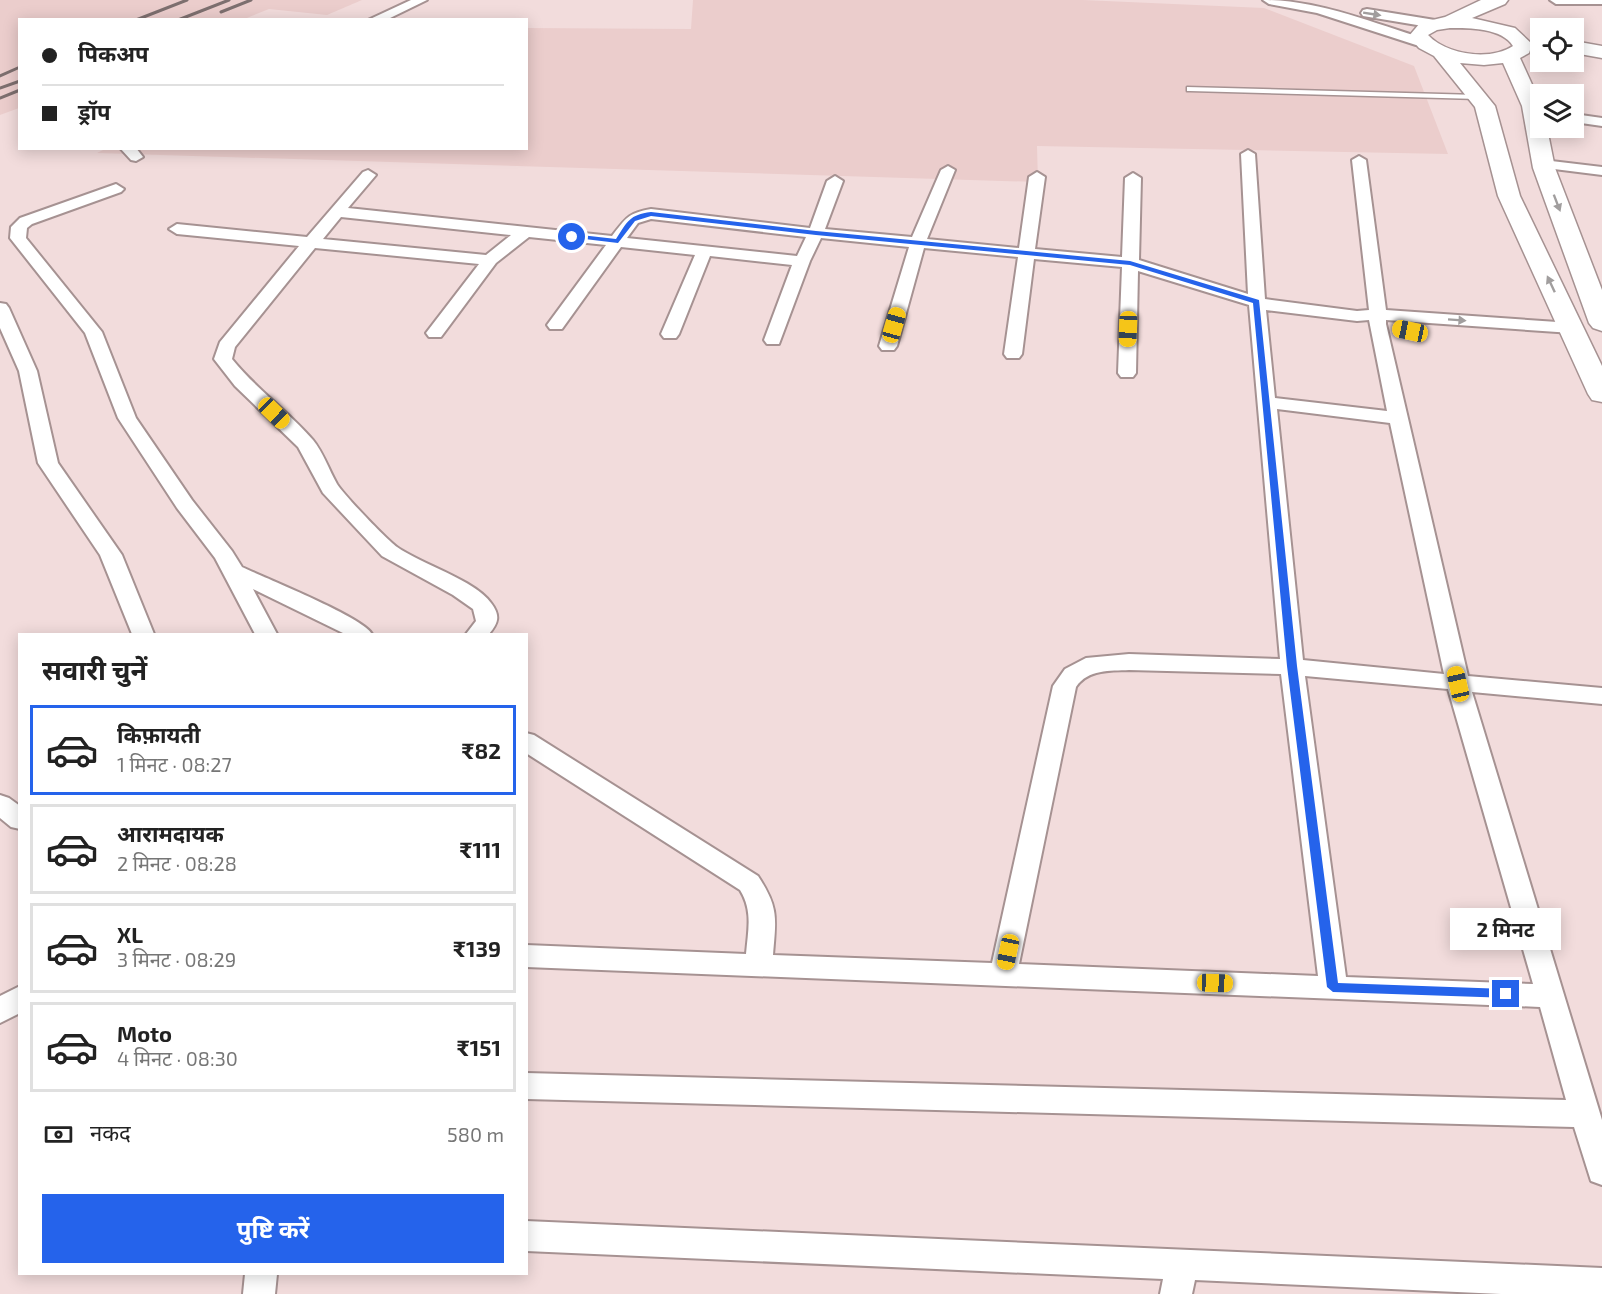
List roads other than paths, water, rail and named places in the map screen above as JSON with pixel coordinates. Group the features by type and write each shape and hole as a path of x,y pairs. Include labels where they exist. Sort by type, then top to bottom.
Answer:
{"street":[{"path":"379,18 421,0"},
{"path":"1269,0 1320,10 1431,47 1477,59 1520,42"},
{"path":"1294,0 1442,23 1485,25 1520,42"},
{"path":"1556,0 1602,0"},
{"path":"1507,2 1480,6 1420,31 1419,36 1485,106 1509,196 1602,394"},
{"path":"1520,42 1530,84"},
{"path":"1584,49 1602,52"},
{"path":"1584,56 1602,59"},
{"path":"1584,119 1602,122"},
{"path":"1540,138 1543,164 1602,323"},
{"path":"1248,154 1257,302 1292,666 1333,987"},
{"path":"1359,160 1378,307 1370,318"},
{"path":"1543,164 1602,171"},
{"path":"888,346 918,242 948,170"},
{"path":"368,175 226,346 223,359 241,382 306,444 330,489 389,551 461,590 482,605 487,615 487,622 478,633"},
{"path":"1013,354 1037,177"},
{"path":"1127,373 1133,178"},
{"path":"773,340 802,261 816,233 836,181"},
{"path":"116,189 26,221 9,241 93,332 127,418 184,504 225,556 266,633"},
{"path":"339,212 802,261"},
{"path":"556,325 632,220 638,216 651,214 816,233 1130,263 1269,306 1370,318 1410,331 1575,336"},
{"path":"177,229 490,260"},
{"path":"435,333 490,260 525,232"},
{"path":"670,334 704,252"},
{"path":"0,308 28,371 48,463 111,555 143,633"},
{"path":"1370,318 1399,418 1458,684 1602,1171"},
{"path":"1266,402 1399,418"},
{"path":"232,571 336,619 359,633"},
{"path":"1003,975 1065,687 1073,674 1086,666 1129,662 1292,666 1458,684 1602,696"},
{"path":"528,742 749,884 760,900 763,918 758,965"},
{"path":"0,804 18,818"},
{"path":"528,956 1549,996"},
{"path":"0,1011 18,998"},
{"path":"528,1086 1585,1114"},
{"path":"528,1236 1179,1279 1418,1284 1602,1282"},
{"path":"259,1294 261,1275"}],"lane":[{"path":"1190,89 1478,97"}],"railway":[{"path":"141,18 187,0"},
{"path":"183,18 229,0"},
{"path":"221,12 251,0"},
{"path":"0,76 18,68"},
{"path":"0,88 18,82"},
{"path":"0,98 18,91"}]}
